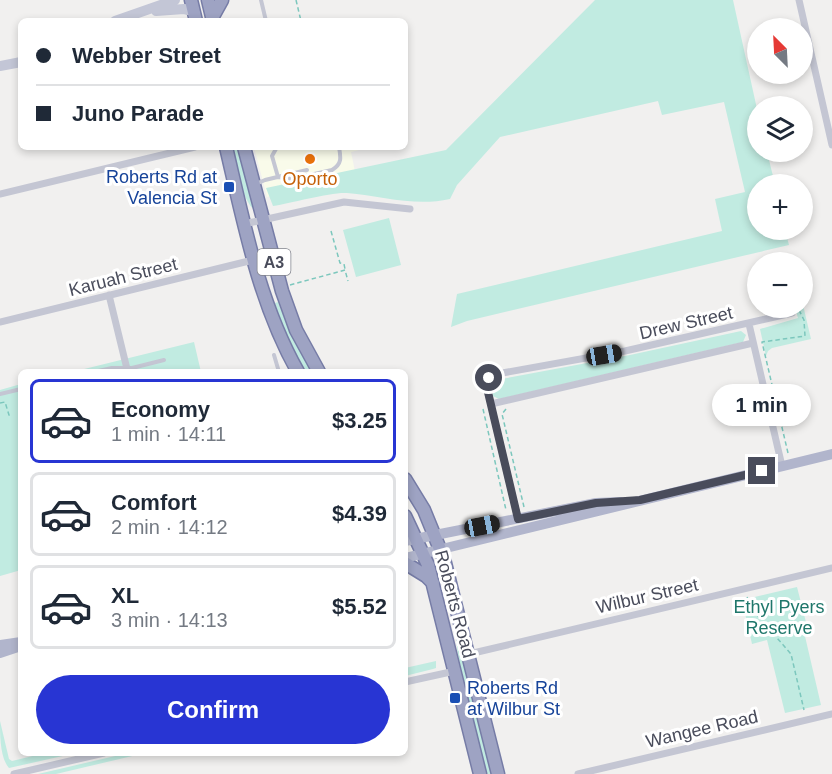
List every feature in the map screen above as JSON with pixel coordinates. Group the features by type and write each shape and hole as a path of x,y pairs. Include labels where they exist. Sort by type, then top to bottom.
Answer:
{"highway":[{"path":"208,0 212,18"},
{"path":"214,18 222,0"},
{"name":"A3","path":"227,150 253,260 272,321 296,369"},
{"name":"A3","path":"245,150 288,310 303,345 318,369"},
{"name":"Roberts Road","path":"408,484 424,510 442,550 498,774"},
{"name":"Roberts Road","path":"411,539 424,554 433,584 480,774"},
{"path":"408,562 433,584"}],"main road":[{"path":"125,18 175,0"},
{"path":"144,12 177,9 193,11"},
{"path":"0,66 18,63"},
{"path":"408,559 832,454"},
{"path":"411,539 596,503 640,500"},
{"path":"0,645 18,644"},
{"path":"0,652 18,645"}],"street":[{"path":"799,0 832,145"},
{"path":"0,194 183,150"},
{"path":"244,224 344,202 410,208"},
{"name":"Karuah Street","path":"0,322 253,260"},
{"path":"109,295 127,369"},
{"name":"Drew Street","path":"753,343 491,404 486,384 494,374 626,351 768,318"},
{"path":"749,324 782,466"},
{"path":"491,404 518,519"},
{"name":"Wilbur Street","path":"469,654 832,568"},
{"path":"408,681 455,671"},
{"name":"Wangee Road","path":"578,774 832,714"},
{"path":"14,774 91,756"}],"lane":[{"path":"261,0 265,18"},
{"path":"275,150 272,156 278,177"},
{"path":"278,177 292,179 332,170 341,159 340,150"},
{"path":"254,186 266,180 307,170"},
{"path":"274,355 278,369"},
{"path":"108,369 127,369 164,360"},
{"path":"0,394 18,390"}],"path":[{"path":"296,0 300,18"},
{"path":"331,231 348,281"},
{"path":"289,285 345,270"},
{"path":"788,453 762,342 805,336 802,318"},
{"path":"480,395 474,371 494,367"},
{"path":"0,403 5,402 9,415 11,414"},
{"path":"515,406 505,409 502,414 524,508"},
{"path":"483,407 507,512"},
{"path":"747,596 750,607 791,654 804,710"}],"shaded area":[{"path":"255,150 359,150 351,152 356,176 267,197"}],"green space":[{"path":"595,0 733,0 747,64 747,84 751,84 754,96 747,96 747,162 770,162 772,174 747,174 747,240 788,240 789,245 759,252 747,252 747,255 467,321 451,327 457,294 722,231 715,199 745,192 724,102 662,115 658,101 500,137 457,185 450,199 424,202 340,193 273,206 266,188 446,150"},
{"path":"234,150 239,150 253,209 242,188"},
{"path":"389,218 401,265 356,277 343,230"},
{"path":"278,302 288,327 310,369 303,369 286,337 275,303"},
{"path":"798,318 806,318 811,339 772,348 766,356 760,329"},
{"path":"741,331 746,335 743,342 499,399 493,396 491,385 496,380"},
{"path":"194,342 200,369 84,369"},
{"path":"18,385 18,571 0,576 0,390"},
{"name":"Ethyl Pyers Reserve","path":"797,587 808,630 804,632 821,705 785,713 767,640 752,644 742,600"},
{"path":"456,631 491,774 486,774 458,655"},
{"path":"436,661 436,668 408,675 408,667"},
{"path":"0,721 9,759 12,761 33,756 63,756 9,768 2,752"},
{"path":"115,756 132,756 56,774 38,774"}],"place":[{"name":"Oporto","path":"310,159"},
{"name":"Roberts Rd at Valencia St","path":"229,187"},
{"name":"Roberts Rd at Wilbur St","path":"455,698"}],"route":[{"path":"489,378 486,384 518,519 596,503 640,500 762,471"}]}
